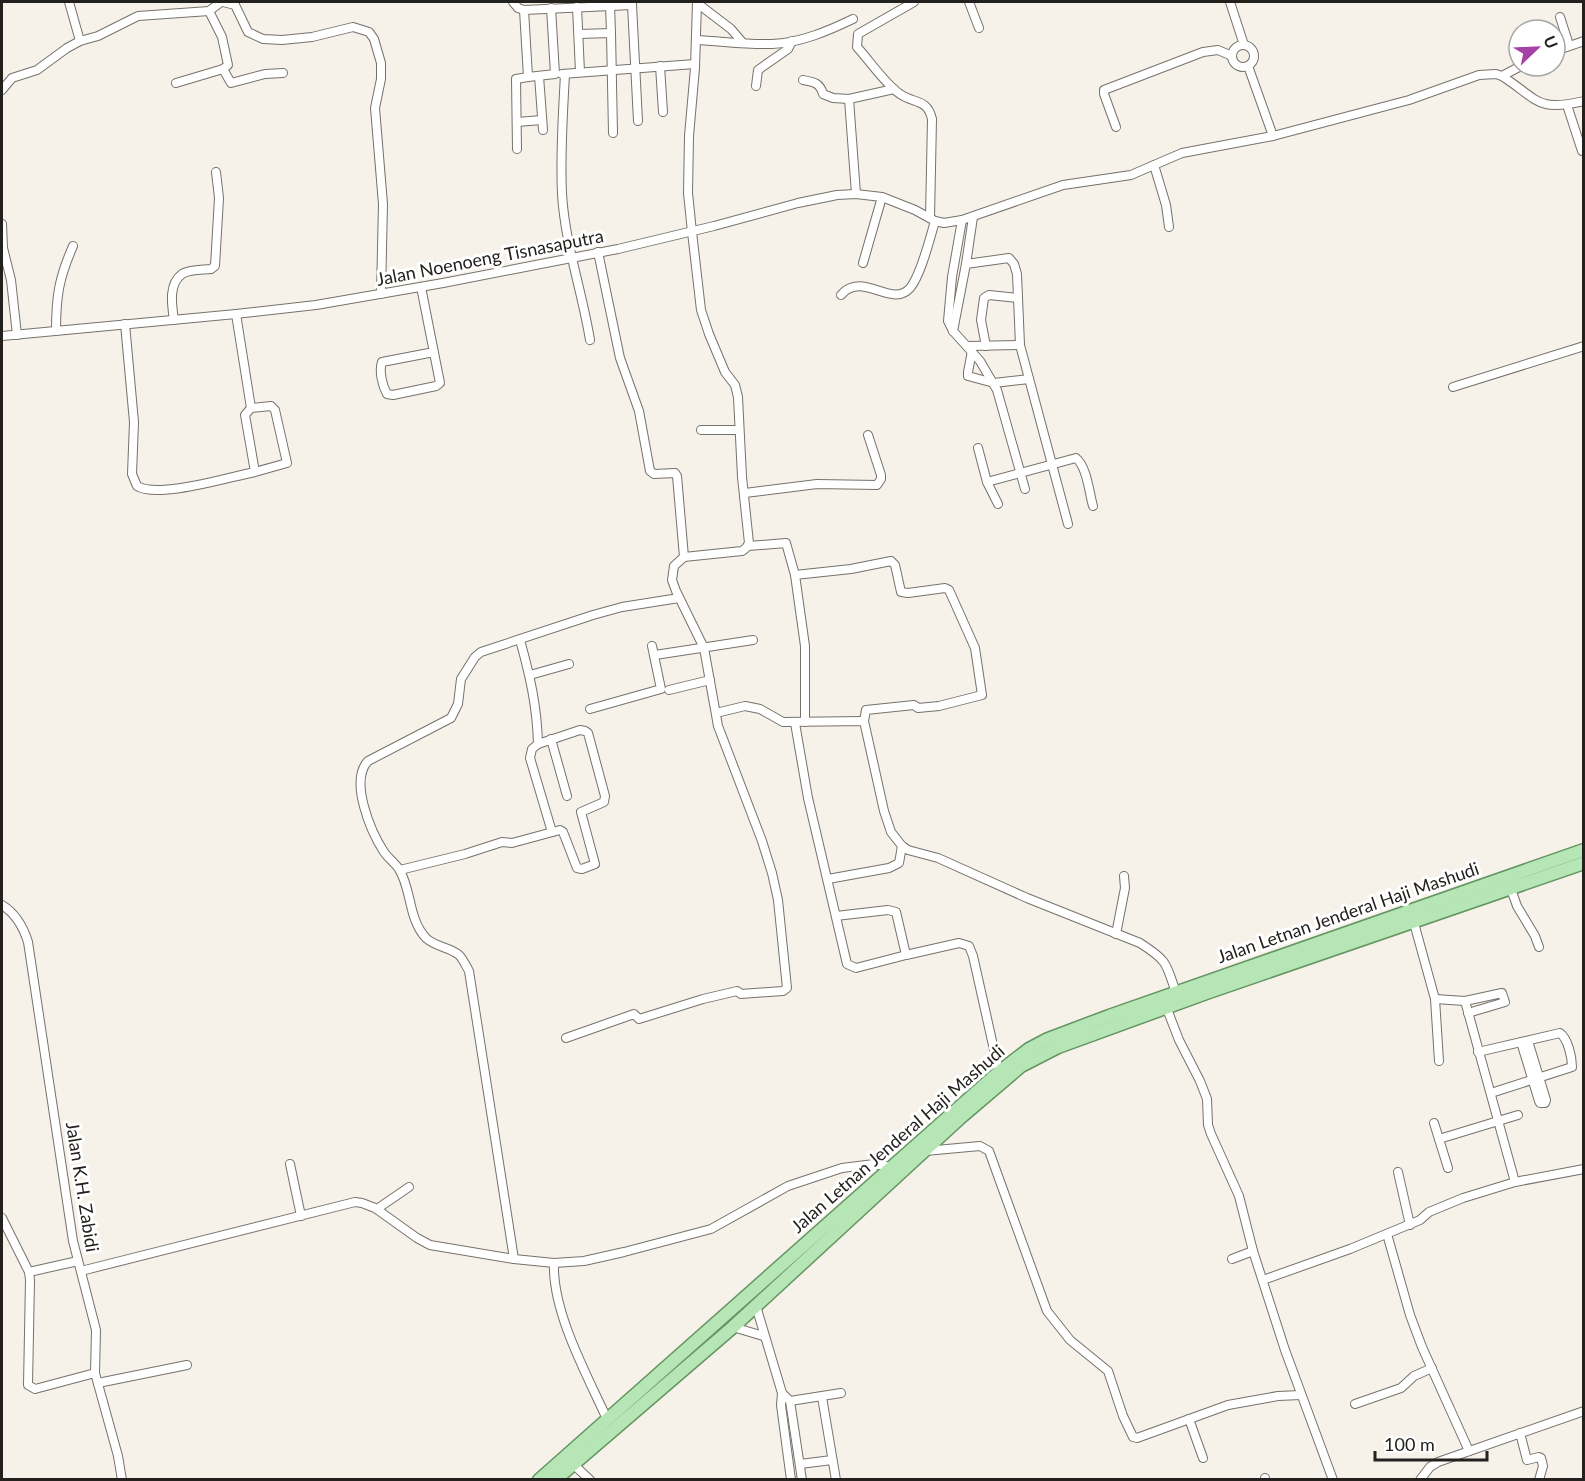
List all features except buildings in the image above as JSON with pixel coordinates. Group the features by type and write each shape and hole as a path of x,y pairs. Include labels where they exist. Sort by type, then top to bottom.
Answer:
{"main road":[{"name":"Jalan Letnan Jenderal Haji Mashudi","path":"555,1479 733,1328 960,1118 1021,1066 1111,1021 1176,993 1584,850"},
{"name":"Jalan Letnan Jenderal Haji Mashudi","path":"538,1479 999,1072 1029,1049 1048,1039 1111,1021 1167,1009 1209,992 1582,867"}],"street":[{"path":"69,2 80,41"},
{"path":"2,90 12,78 37,70 67,48 138,16 209,11 222,2 235,5 248,32 263,39 312,38 353,27 369,32 374,39 381,63 381,79 375,108 383,204 381,294"},
{"path":"513,2 515,6 524,10 554,6 632,3 638,121"},
{"path":"697,2 695,64 688,136 688,193 701,310 725,372 737,390 749,534 748,546"},
{"path":"697,2 744,43"},
{"path":"841,295 850,288 861,285 897,295 908,290 915,281 933,219 932,119 930,112 924,104 902,96 894,90 857,47 856,41 858,34 914,2"},
{"path":"969,2 979,28"},
{"path":"1116,127 1104,90 1203,52 1218,50 1232,56 1238,66 1248,66 1252,62 1253,53 1244,45 1230,2"},
{"path":"605,4 611,33 613,133"},
{"path":"579,5 580,72"},
{"path":"554,6 555,74"},
{"path":"524,10 528,77"},
{"path":"176,83 223,69 228,63 222,37 209,11"},
{"path":"1560,17 1569,45 1584,40"},
{"path":"696,40 771,44 808,38 853,19"},
{"path":"579,34 611,33"},
{"path":"756,86 758,70 788,49 792,41"},
{"path":"1232,56 1234,49 1244,45"},
{"path":"517,150 516,79 635,67 695,64"},
{"path":"660,66 663,112"},
{"path":"1248,66 1273,136"},
{"path":"223,69 231,83 265,74 283,74"},
{"path":"1507,73 1502,76 1537,102 1548,106 1584,101"},
{"path":"565,74 562,195 571,258 581,289 590,340"},
{"name":"Jalan Noenoeng Tisnasaputra","path":"2,336 316,305 571,258 692,232 798,203 837,195 856,194 882,197 944,223 962,220 1063,185 1131,175 1182,153 1273,136 1409,100 1479,75 1502,76"},
{"path":"540,76 543,130"},
{"path":"803,80 816,83 822,87 823,94 833,98 849,99 894,90"},
{"path":"849,99 856,194"},
{"path":"1567,105 1582,151"},
{"path":"517,122 542,120"},
{"path":"1154,165 1167,206 1169,227"},
{"path":"174,320 172,292 178,279 183,274 211,269 215,266 219,198 216,172"},
{"path":"863,263 882,197"},
{"path":"954,331 973,217"},
{"path":"962,220 949,297 948,321 980,361 994,383 1025,489"},
{"path":"2,224 3,248 11,279 17,335"},
{"path":"56,331 58,282 73,246"},
{"path":"598,252 620,358 639,411 650,471 654,474 671,471 677,476 684,557"},
{"path":"966,264 1008,258 1016,269 1020,345 1068,524"},
{"path":"952,278 963,279"},
{"path":"421,287 434,352 439,384 393,395 387,394 384,388 382,362 434,352"},
{"path":"986,346 981,320 984,298 989,296 1018,298"},
{"path":"949,297 959,298"},
{"path":"236,314 251,408"},
{"path":"125,324 134,422 132,474 137,486 147,490 176,489 255,472 285,465 287,460 272,406 251,408 245,415 255,472"},
{"path":"970,349 1020,345"},
{"path":"1453,387 1584,346"},
{"path":"970,349 969,376 994,383 1029,379"},
{"path":"701,430 739,430"},
{"path":"745,493 818,484 876,485 881,475 868,435"},
{"path":"978,447 987,482 998,504"},
{"path":"987,482 1076,458 1080,461 1093,506"},
{"path":"566,1038 634,1014 639,1019 737,991 741,994 783,991 787,988 778,900 772,873 718,726 704,648 672,580 674,566 684,557 742,551 748,546 786,543 795,575 805,646 805,722"},
{"path":"795,575 851,569 892,561 901,592 945,588 951,594 975,648 982,695 939,706 918,708 915,705 866,710 864,721 884,811 891,832 902,846 908,850 938,858 1027,898 1140,943 1160,957 1169,969 1176,993"},
{"path":"514,1259 469,971 458,955 431,942 423,934 416,921 400,870 385,854 374,835 363,803 360,781 368,761 451,718 458,704 461,679 475,657 481,652 622,607 679,598"},
{"path":"520,640 537,711 538,744"},
{"path":"655,655 753,640"},
{"path":"590,710 661,689 652,646"},
{"path":"530,675 569,664"},
{"path":"669,690 710,680"},
{"path":"716,713 753,706 783,722 864,721"},
{"path":"795,723 808,798 849,967 856,968 964,943 970,948 999,1072"},
{"path":"400,870 502,842 512,843 562,830 577,868 582,869 595,864 580,815 582,811 605,801 590,738 585,731 580,730 551,739 532,749 530,758 552,832"},
{"path":"551,739 567,796"},
{"path":"828,879 890,868 899,863 902,846"},
{"path":"1116,934 1125,888 1124,876"},
{"path":"1511,889 1516,906 1523,913 1528,926 1537,938 1539,947"},
{"name":"Jalan K.H. Zabidi","path":"2,905 16,917 25,931 28,942 78,1261 96,1330 95,1373 118,1456 122,1479"},
{"path":"836,916 888,910 896,912 906,955"},
{"path":"1414,923 1435,999 1439,1061"},
{"path":"1435,999 1465,1001 1502,993 1505,999 1505,1002 1468,1013"},
{"path":"1465,1001 1515,1182"},
{"path":"1167,1009 1207,1099 1208,1125 1239,1196 1253,1251 1285,1350 1333,1479"},
{"path":"1478,1052 1562,1034 1573,1065 1491,1093"},
{"path":"1525,1041 1535,1079"},
{"path":"1439,1139 1518,1115"},
{"path":"1434,1123 1448,1168"},
{"path":"925,1151 980,1146 989,1151 1047,1311 1070,1340 1110,1375 1131,1435 1137,1438 1208,1410 1244,1401 1301,1395"},
{"path":"290,1164 301,1216"},
{"path":"81,1271 355,1202 368,1204 377,1209 423,1242 514,1259 554,1263 584,1261 711,1229 788,1186 842,1168 882,1164 891,1168"},
{"path":"1263,1280 1420,1221 1429,1212 1438,1208 1515,1182 1584,1168"},
{"path":"1398,1172 1410,1225"},
{"path":"377,1209 409,1187"},
{"path":"2,1221 29,1272 31,1286 28,1385 35,1389 95,1373"},
{"path":"1387,1234 1410,1315 1468,1451"},
{"path":"1232,1259 1253,1251"},
{"path":"29,1272 78,1261"},
{"path":"554,1263 558,1298 573,1343 607,1419"},
{"path":"756,1306 782,1393 781,1405 792,1479"},
{"path":"733,1328 764,1336"},
{"path":"98,1383 187,1365"},
{"path":"1355,1404 1401,1388 1414,1376 1432,1368"},
{"path":"782,1393 790,1401 802,1479"},
{"path":"790,1401 841,1393"},
{"path":"822,1397 836,1479"},
{"path":"1420,1479 1433,1464 1584,1411"},
{"path":"1189,1419 1203,1458"},
{"path":"1520,1433 1527,1460 1541,1458 1543,1466 1539,1479"},
{"path":"800,1464 832,1460"},
{"path":"573,1464 590,1479"}]}
